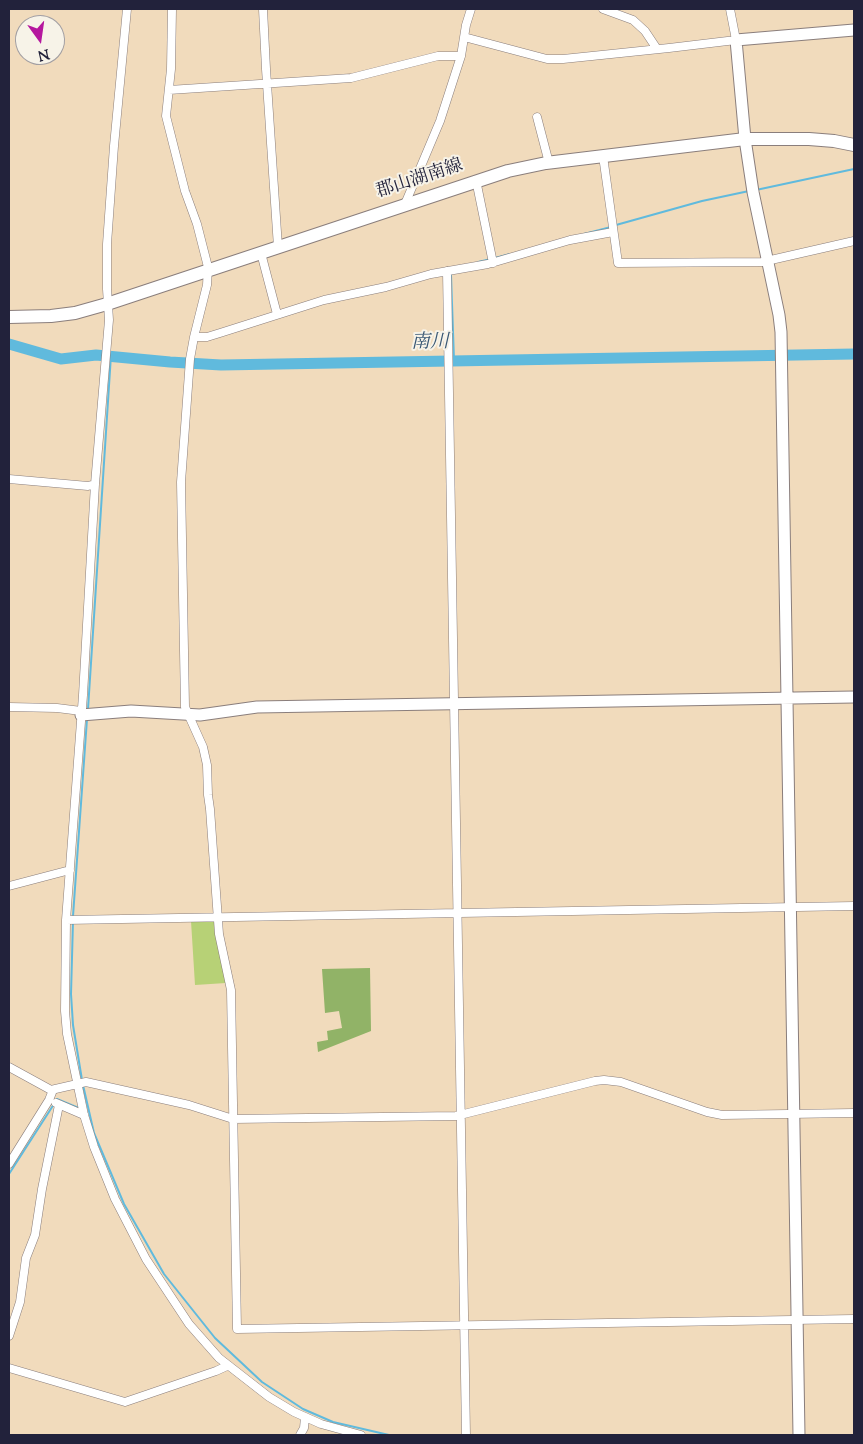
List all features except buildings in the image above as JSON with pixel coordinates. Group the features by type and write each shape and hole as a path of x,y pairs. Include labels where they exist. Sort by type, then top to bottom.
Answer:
{"main road":[{"name":"郡山湖南線","path":"9,317 59,315 107,304 508,170 603,156 745,140 834,141 854,145"}],"street":[{"path":"127,9 107,244 107,304 109,320 95,484 70,870 70,920 65,1011 81,1083 84,1115 94,1147 115,1199 136,1243 189,1324 227,1366 269,1397 305,1417 343,1433 361,1435"},
{"path":"172,9 169,90 166,116 185,191 197,224 208,264 207,285 190,359 181,482 185,707 206,754 218,918 222,951 231,990 238,1329 854,1319"},
{"path":"263,9 278,247"},
{"path":"405,204 440,121 461,56 471,9"},
{"path":"603,9 633,20 657,49"},
{"path":"730,9 736,40 745,140 752,192 779,315 781,348 800,1435"},
{"path":"464,36 548,59 563,59 736,40 854,30"},
{"path":"169,90 352,78 438,56 461,56"},
{"path":"537,117 549,163"},
{"path":"603,156 618,263 767,261 854,241"},
{"path":"476,180 493,263"},
{"path":"194,336 207,337 220,334 324,300 386,287 418,277 493,263 570,240 613,232"},
{"path":"261,252 277,314"},
{"path":"446,271 455,704 466,1435"},
{"path":"9,479 88,486 95,484"},
{"path":"9,707 57,708 81,713 131,711 209,714 257,707 854,697"},
{"path":"9,886 70,870"},
{"path":"70,920 854,906"},
{"path":"9,1067 53,1090 81,1083 189,1105 233,1119 461,1115 604,1080 621,1082 714,1114 854,1112"},
{"path":"9,1164 49,1100 53,1090"},
{"path":"49,1100 84,1115"},
{"path":"9,1336 20,1302 26,1258 35,1235 59,1105"},
{"path":"9,1368 124,1402 227,1366"},
{"path":"300,1435 304,1428 305,1417"}],"green space":[{"path":"191,921 214,921 226,983 195,985"},
{"path":"370,968 371,1031 318,1052 317,1042 328,1040 327,1031 342,1028 339,1011 325,1013 322,969"}],"waterway":[{"path":"756,190 854,169"},
{"path":"616,225 702,201 749,191"},
{"path":"584,234 611,227"},
{"path":"495,258 510,254"},
{"path":"478,262 491,259"},
{"path":"451,275 454,360"},
{"name":"南川","path":"9,344 61,359 96,355 221,365 854,354"},
{"path":"88,709 111,355"},
{"path":"73,916 87,719"},
{"path":"73,921 71,994 73,1025 82,1080"},
{"path":"83,1085 94,1133 124,1204 164,1274 215,1338 262,1382 303,1409 333,1422 389,1435"},
{"path":"56,1100 81,1109"},
{"path":"9,1174 54,1104"}]}
